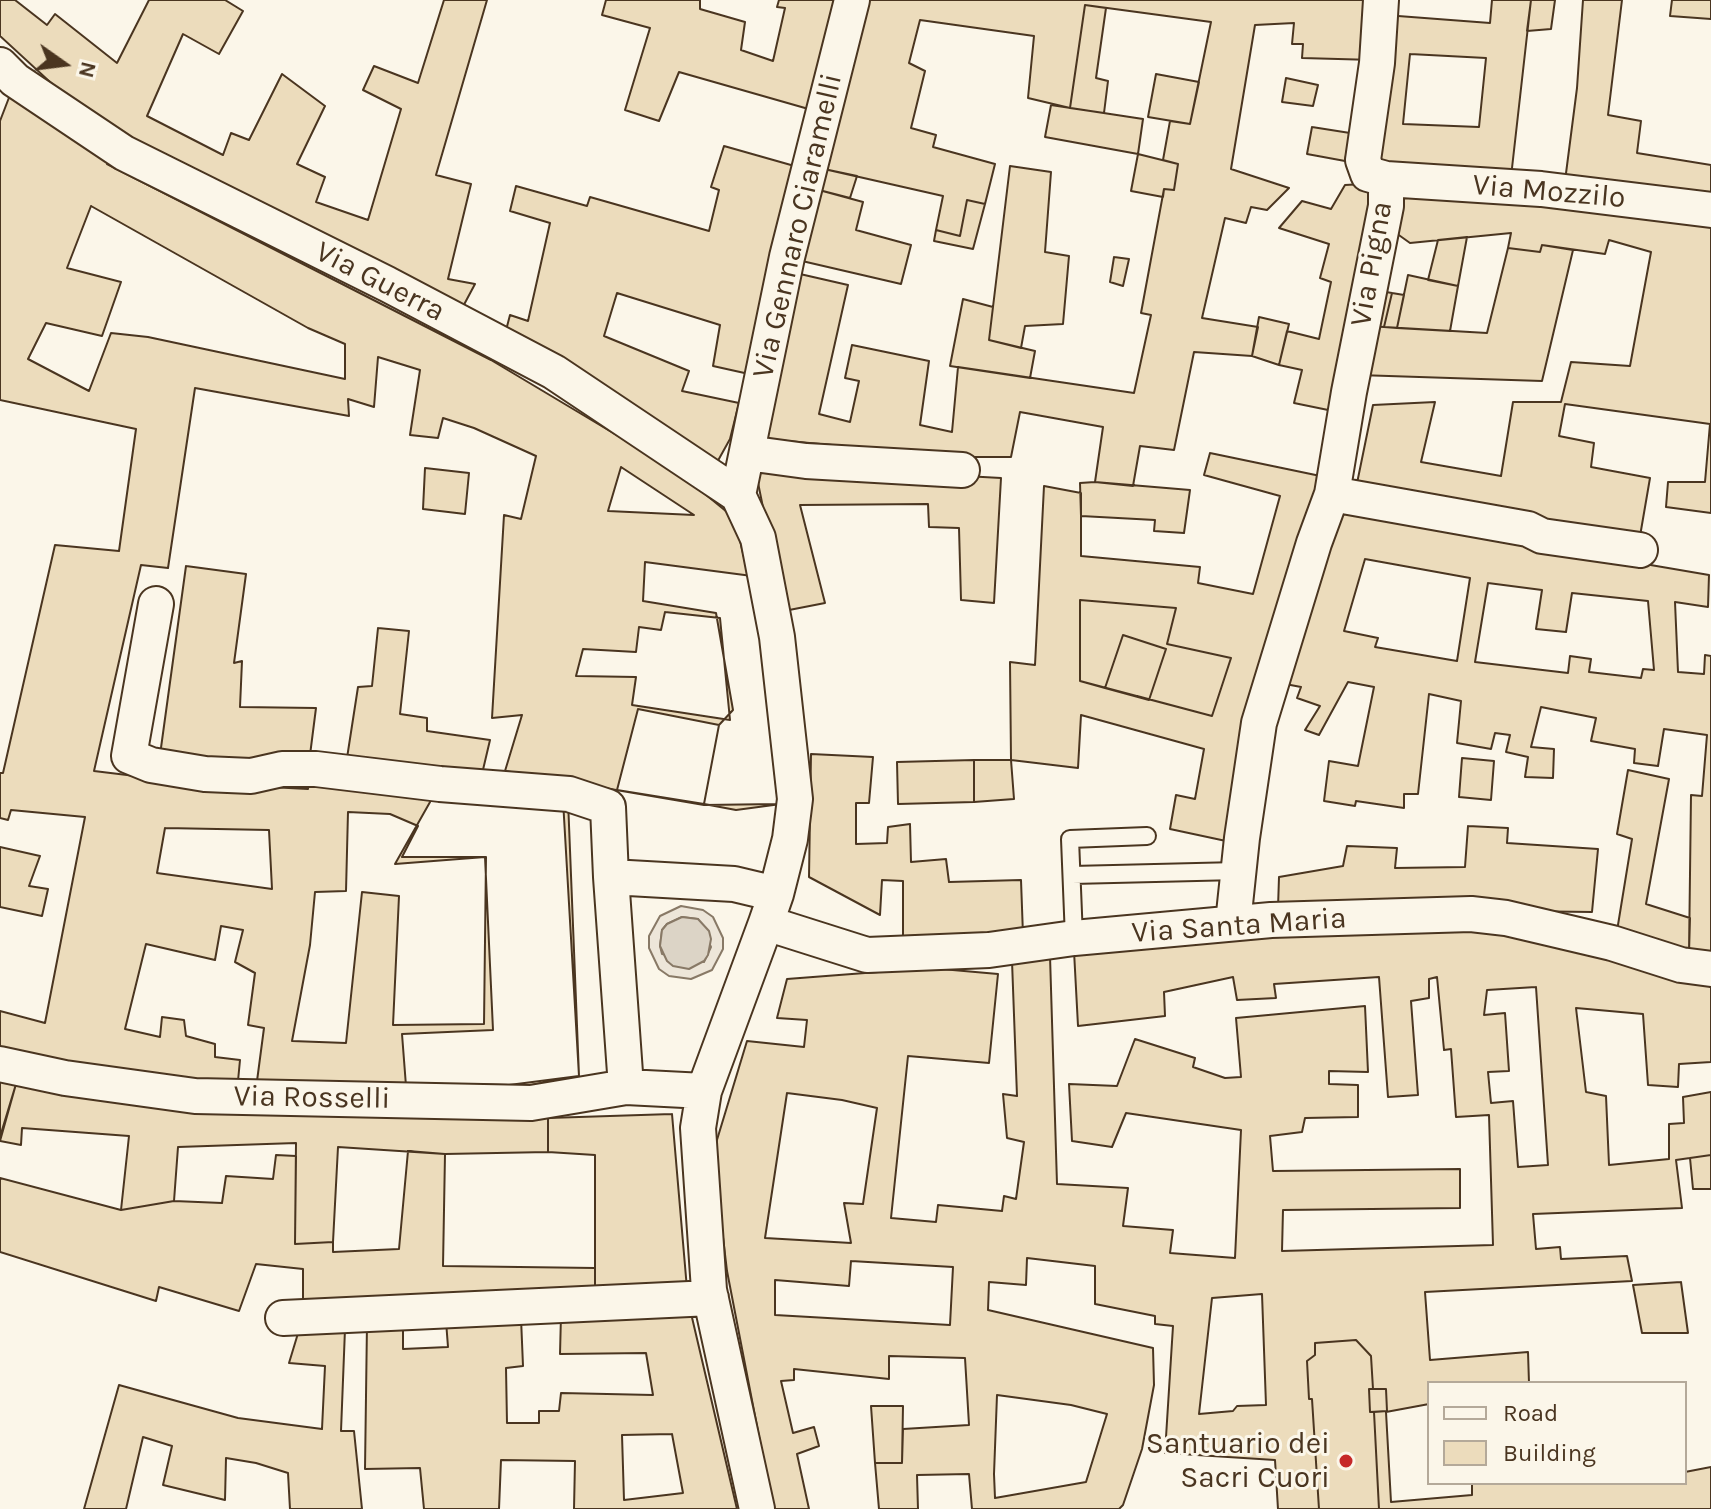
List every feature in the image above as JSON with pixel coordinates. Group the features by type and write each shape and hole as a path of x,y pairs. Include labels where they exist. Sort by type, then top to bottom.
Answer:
{"street":[{"name":"Via Gennaro Ciaramelli","path":"738,495 787,257 852,0"},
{"name":"Via Pigna","path":"1233,923 1259,723 1332,494 1386,206 1386,179 1368,174 1363,160 1377,63 1381,0"},
{"name":"Via Guerra","path":"5,81 124,153 387,284 554,372 738,495"},
{"name":"Via Mozzilo","path":"1386,179 1541,189 1711,210"},
{"path":"747,453 806,461 962,470"},
{"path":"1332,494 1528,529 1542,536 1640,550"},
{"path":"738,495 758,538 774,623 795,799 790,839 771,908 704,1091 698,1128 711,1298 757,1509"},
{"path":"156,604 129,756 151,765 205,774 251,776 282,769 316,769 440,784 569,794 608,807 626,1087"},
{"name":"Via Santa Maria","path":"611,877 734,884 771,908 867,955 989,950 1074,938 1233,923 1471,914 1506,918 1612,943 1681,965 1711,969"},
{"name":"Via Rosselli","path":"0,1064 65,1078 195,1096 531,1103 626,1087 704,1091"},
{"path":"283,1318 711,1298"}],"lane":[{"path":"1074,938 1070,839 1147,836"},
{"path":"1072,875 1238,871"}],"shaded area":[{"path":"681,906 703,910 713,917 723,938 723,949 712,970 691,979 669,976 659,969 649,948 649,936 660,916","holes":["682,917 698,919 711,947 704,962 662,954 662,930 667,924"]},
{"path":"682,917 698,919 709,931 711,939 704,961 689,969 673,966 660,946 662,930"}],"building":[{"path":"0,0 15,0 47,25 55,14 117,63 149,0 225,0 243,11 219,54 183,34 147,116 223,155 231,133 249,140 282,74 325,106 297,164 325,177 316,202 368,220 401,109 363,90 374,66 418,83 444,0 487,0 436,175 471,184 448,279 475,284 459,314 87,116 0,36"},
{"path":"606,0 700,0 700,9 745,22 741,50 773,61 785,8 777,7 779,0 841,0 812,110 679,72 659,121 625,110 650,28 602,15"},
{"path":"863,0 1375,0 1374,60 1302,58 1303,44 1292,44 1294,23 1255,25 1231,169 1289,188 1267,210 1251,207 1246,223 1225,218 1202,318 1258,327 1252,356 1194,352 1174,450 1140,446 1133,486 1095,482 1103,427 1020,412 1011,457 966,457 765,439 800,274 848,285 819,414 850,422 859,381 845,378 852,345 929,361 920,425 952,432 958,367 1134,393 1151,315 1141,313 1164,189 1174,190 1178,164 1163,160 1170,121 1190,124 1211,22 1085,5 1070,108 1028,98 1034,36 920,20 909,63 925,71 911,128 936,135 933,147 995,164 985,204 967,200 960,236 936,230 943,196 824,169"},
{"path":"1492,0 1531,0 1511,177 1374,168 1385,15 1490,23","holes":["1410,54 1486,58 1479,127 1403,124"]},
{"path":"1531,0 1555,0 1551,29 1527,31"},
{"path":"1583,0 1622,0 1608,115 1641,121 1637,153 1711,165 1711,198 1565,181 1577,88"},
{"path":"1672,0 1711,0 1711,19 1670,16"},
{"path":"1085,5 1106,8 1096,78 1108,81 1104,113 1070,108"},
{"path":"1156,74 1199,82 1190,124 1148,117"},
{"path":"1286,78 1318,85 1313,106 1282,102"},
{"path":"10,95 109,156 107,164 491,360 640,449 705,494 727,512 737,528 758,616 778,804 704,805 505,771 522,715 492,718 504,515 521,519 536,456 474,428 443,418 438,438 410,435 420,370 378,357 374,407 348,399 349,416 195,388 168,568 141,565 94,771 193,783 308,789 309,774 563,800 579,1076 509,1085 257,1081 264,1028 248,1025 255,973 235,962 243,930 221,926 215,960 146,944 125,1029 160,1037 162,1017 184,1020 186,1036 215,1044 215,1057 240,1060 238,1081 178,1079 39,1059 0,1048 0,1011 45,1023 85,817 11,810 8,820 0,818 0,773 3,773 55,545 119,551 136,429 0,400 0,121","holes":["91,206 308,328 345,344 345,379 148,337 111,333 89,391 28,359 46,323 102,336 121,282 67,268","621,467 694,515 608,511","665,612 720,618 730,720 632,705 636,677 576,676 583,649 636,652 639,627 661,630","348,812 390,814 418,826 402,857 486,857 484,1024 393,1025 399,896 362,892 346,1043 292,1041 310,945 315,892 346,891","165,828 269,830 272,889 157,873"]},
{"path":"1051,105 1143,119 1138,154 1045,137"},
{"path":"1312,127 1350,133 1345,161 1307,154"},
{"path":"724,146 798,167 749,374 713,366 720,325 617,293 604,336 689,371 682,391 739,403 730,439 715,466 504,338 510,315 528,321 550,223 510,211 516,186 587,206 590,197 709,231 719,190 711,187"},
{"path":"1138,154 1178,164 1174,190 1164,189 1163,197 1131,191"},
{"path":"1010,166 1051,172 1045,252 1069,256 1063,324 1025,326 1021,348 989,340"},
{"path":"824,169 857,176 850,198 819,190"},
{"path":"1364,184 1378,189 1333,411 1294,403 1302,370 1279,365 1287,331 1319,339 1331,282 1320,278 1329,244 1279,228 1302,201 1331,209 1345,185"},
{"path":"1397,186 1711,221 1711,513 1666,507 1668,482 1705,482 1710,424 1565,404 1559,436 1594,443 1591,467 1650,478 1639,542 1355,493 1373,405 1435,402 1421,462 1501,476 1513,402 1561,402 1571,362 1630,366 1651,252 1609,240 1605,254 1542,245 1540,252 1508,248 1511,233 1410,243 1389,228"},
{"path":"819,190 863,202 856,230 911,245 901,284 802,261"},
{"path":"967,200 985,204 973,249 934,241 936,230 960,236"},
{"path":"1467,237 1458,286 1428,280 1438,240"},
{"path":"1542,245 1573,250 1542,381 1358,375 1367,326 1487,333 1508,248 1540,252"},
{"path":"1114,257 1129,259 1123,286 1110,282"},
{"path":"1408,275 1458,286 1450,331 1397,328"},
{"path":"1374,290 1392,293 1384,327 1367,326"},
{"path":"1392,293 1404,295 1397,328 1384,327"},
{"path":"963,299 993,307 989,340 1035,351 1030,378 950,366"},
{"path":"1259,317 1289,324 1279,365 1252,356"},
{"path":"1210,453 1330,478 1226,841 1170,829 1176,795 1195,799 1204,749 1081,715 1078,768 1011,760 1010,662 1035,665 1044,486 1081,493 1081,556 1200,567 1198,583 1253,594 1280,496 1204,475","holes":["1080,600 1176,608 1167,644 1231,658 1212,716 1080,681"]},
{"path":"425,468 469,473 465,514 423,509"},
{"path":"755,468 1001,478 994,603 961,600 959,528 929,527 928,504 800,505 825,603 784,611"},
{"path":"1080,483 1190,490 1184,533 1154,531 1155,520 1081,516"},
{"path":"1335,511 1709,575 1708,607 1675,602 1678,672 1704,674 1705,655 1711,656 1711,956 1689,953 1691,795 1702,796 1707,735 1664,729 1658,766 1634,763 1635,749 1591,741 1596,718 1541,707 1531,747 1554,749 1553,778 1525,777 1528,757 1506,752 1510,735 1495,733 1491,749 1457,743 1461,701 1429,694 1418,794 1404,794 1404,808 1356,801 1355,806 1324,801 1329,761 1358,766 1374,687 1348,682 1319,735 1305,730 1320,706 1297,698 1301,687 1280,683","holes":["1365,559 1470,578 1457,661 1375,647 1378,638 1344,631","1488,583 1542,590 1536,629 1566,632 1572,593 1648,601 1654,670 1643,669 1641,678 1589,672 1591,659 1570,656 1568,673 1475,662"]},
{"path":"645,562 752,576 781,804 736,810 704,804 719,725 733,710 716,613 643,601"},
{"path":"186,566 246,574 234,663 242,661 240,707 316,708 310,755 195,766 160,755"},
{"path":"1080,600 1176,608 1167,644 1231,658 1212,716 1149,699 1166,649 1123,635 1105,688 1080,681"},
{"path":"378,628 409,631 400,714 427,718 427,731 490,740 482,774 347,758 358,687 372,686"},
{"path":"1123,635 1166,649 1149,700 1105,688"},
{"path":"638,709 719,725 704,804 617,790"},
{"path":"811,754 873,757 869,803 856,803 856,844 887,843 888,827 910,824 911,862 946,859 949,882 1021,880 1023,935 903,942 903,881 882,880 880,915 809,877"},
{"path":"1462,758 1494,761 1491,800 1459,797"},
{"path":"974,760 974,802 898,804 897,762"},
{"path":"974,760 1011,760 1014,799 974,802"},
{"path":"1628,770 1669,779 1646,904 1690,918 1689,953 1617,931 1632,839 1617,834"},
{"path":"434,795 568,800 579,1076 521,1087 406,1086 402,1034 493,1030 485,857 395,864"},
{"path":"1468,826 1508,828 1507,843 1598,849 1592,912 1278,908 1279,877 1343,866 1347,846 1397,848 1395,868 1465,867"},
{"path":"0,847 40,856 29,886 48,889 42,916 0,907"},
{"path":"1450,924 1571,945 1711,983 1711,1062 1679,1064 1678,1087 1648,1085 1643,1014 1576,1008 1586,1092 1606,1096 1609,1165 1669,1159 1669,1124 1684,1123 1683,1097 1711,1092 1711,1155 1676,1160 1682,1208 1533,1214 1536,1249 1560,1247 1561,1259 1627,1256 1632,1281 1425,1292 1430,1360 1528,1352 1529,1381 1427,1381 1427,1404 1386,1412 1391,1502 1472,1495 1472,1485 1687,1485 1687,1472 1711,1467 1711,1509 1379,1509 1374,1412 1387,1411 1386,1389 1373,1389 1371,1356 1356,1340 1315,1343 1315,1355 1307,1361 1319,1509 1278,1509 1275,1460 1165,1453 1173,1326 1155,1324 1155,1316 1095,1304 1095,1266 1027,1258 1026,1285 989,1282 988,1310 1153,1348 1154,1385 1142,1449 1119,1509 972,1509 969,1474 917,1475 918,1509 879,1509 875,1463 902,1463 903,1429 969,1425 965,1358 889,1356 889,1379 794,1369 794,1380 781,1381 793,1433 814,1427 819,1446 797,1454 809,1509 773,1509 727,1271 713,1153 747,1041 804,1047 807,1020 777,1018 787,979 930,968 998,974 989,1063 908,1056 891,1218 936,1222 938,1205 1002,1211 1004,1196 1016,1199 1024,1142 1007,1138 1003,1094 1017,1096 1012,961 1050,956 1057,1184 1128,1188 1123,1226 1173,1230 1170,1253 1235,1258 1241,1130 1126,1113 1112,1147 1072,1141 1069,1084 1117,1086 1135,1039 1195,1058 1193,1067 1225,1078 1241,1077 1236,1018 1365,1006 1368,1072 1329,1071 1329,1084 1358,1085 1358,1117 1305,1118 1302,1132 1270,1136 1273,1171 1460,1169 1460,1208 1283,1210 1282,1251 1493,1245 1489,1115 1456,1117 1451,1049 1444,1050 1437,977 1429,979 1429,998 1411,1001 1418,1095 1388,1097 1379,977 1274,984 1276,998 1237,1000 1233,977 1164,992 1165,1016 1078,1026 1074,951","holes":["1536,987 1548,1165 1518,1167 1513,1101 1491,1103 1488,1072 1509,1071 1505,1013 1484,1015 1487,990","787,1093 877,1108 863,1204 844,1203 851,1243 765,1238","851,1261 953,1267 950,1325 775,1315 775,1280 849,1286","1262,1294 1266,1405 1237,1406 1233,1411 1199,1414 1212,1298","997,1395 1071,1405 1107,1414 1086,1482 995,1498"]},
{"path":"0,1080 16,1084 0,1137"},
{"path":"16,1084 548,1112 548,1152 445,1154 338,1147 333,1242 295,1244 296,1143 178,1147 174,1201 121,1210 129,1136 22,1128 21,1145 0,1141"},
{"path":"672,1114 687,1289 595,1294 595,1155 548,1152 548,1118"},
{"path":"408,1151 445,1154 443,1266 595,1268 595,1294 303,1305 303,1269 256,1264 239,1311 159,1287 156,1301 0,1252 0,1178 121,1210 174,1201 222,1203 226,1176 273,1179 276,1155 296,1156 295,1244 333,1242 333,1252 399,1249"},
{"path":"1711,1155 1711,1189 1693,1189 1690,1158"},
{"path":"1681,1282 1688,1333 1642,1333 1633,1285"},
{"path":"690,1309 737,1509 574,1509 575,1461 501,1460 499,1509 424,1509 420,1468 365,1469 367,1323 403,1324 403,1349 448,1347 446,1321 521,1318 523,1366 506,1368 507,1423 539,1423 539,1411 559,1411 561,1393 653,1395 646,1353 560,1354 561,1315","holes":["672,1434 683,1493 624,1500 622,1435"]},
{"path":"345,1329 341,1431 354,1431 362,1509 290,1509 288,1473 226,1458 225,1500 163,1485 172,1446 143,1437 126,1509 84,1509 119,1385 238,1418 322,1429 325,1366 289,1363 299,1330"},
{"name":"Santuario dei Sacri Cuori","path":"1356,1340 1371,1356 1373,1389 1369,1389 1370,1412 1374,1412 1379,1509 1319,1509 1307,1361 1315,1355 1315,1343"},
{"path":"1369,1389 1386,1389 1387,1411 1370,1412"},
{"path":"871,1406 903,1406 902,1463 875,1463"}],"place":[{"name":"Santuario dei Sacri Cuori","path":"1346,1461"}]}
